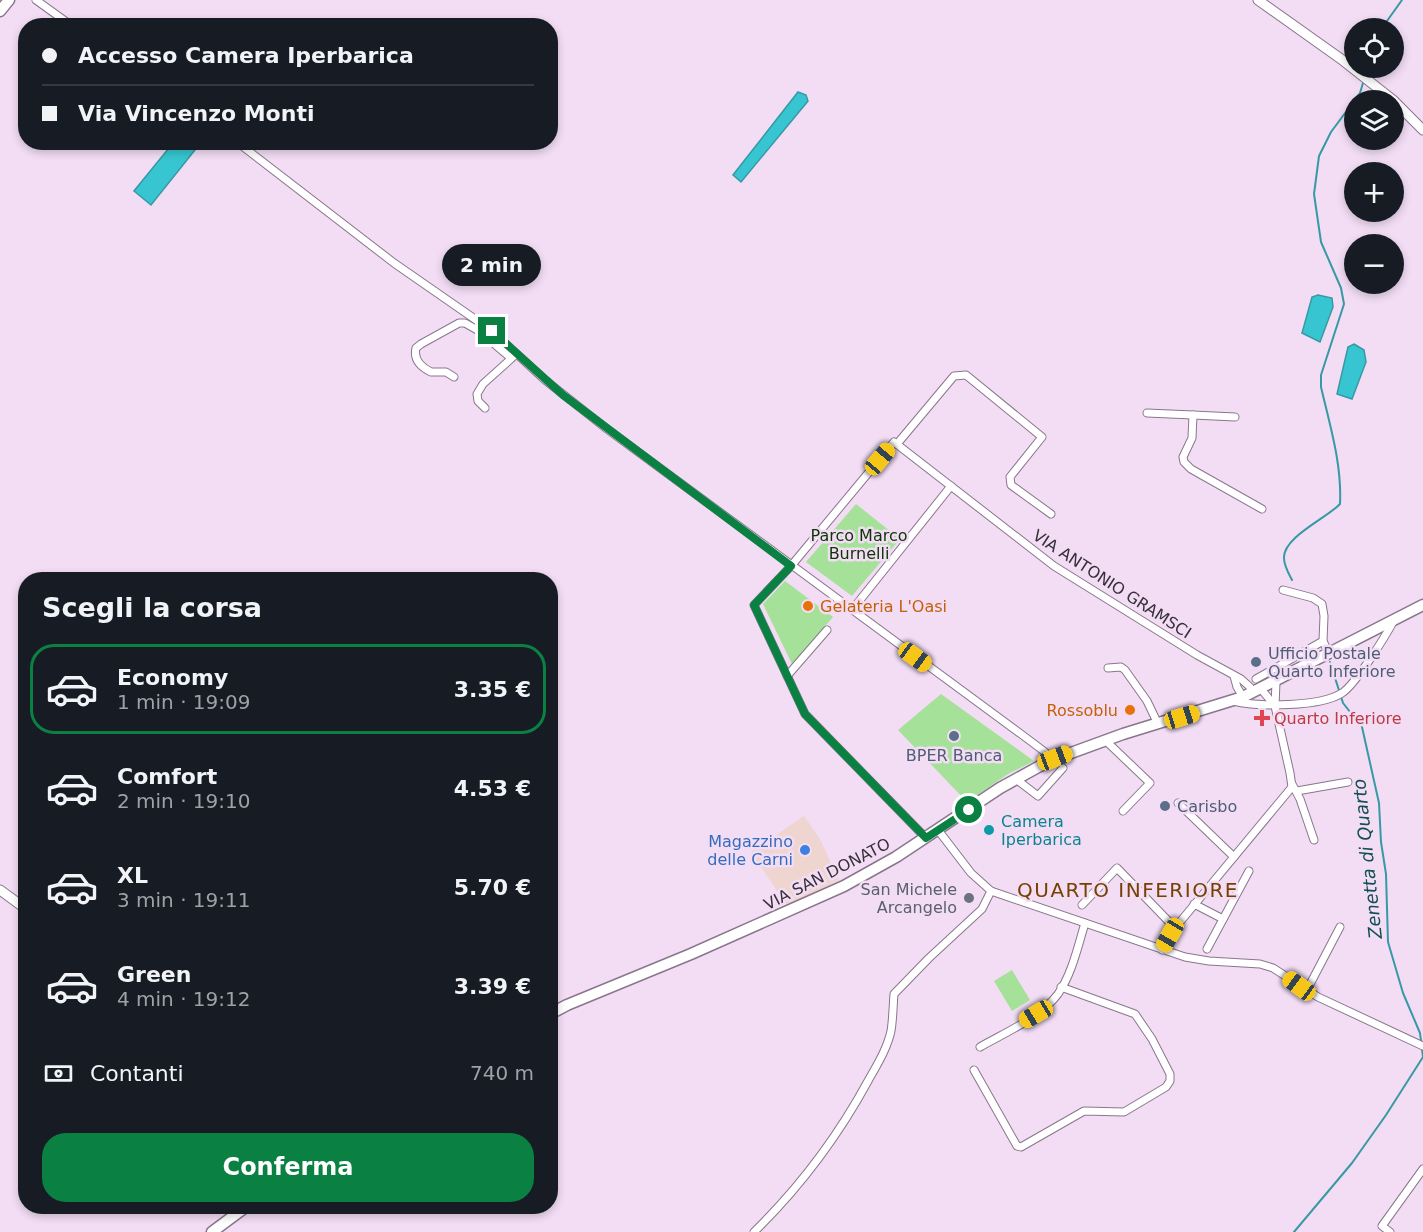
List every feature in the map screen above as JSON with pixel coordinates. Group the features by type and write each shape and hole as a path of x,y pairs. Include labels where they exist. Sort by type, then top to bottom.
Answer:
{"main road":[{"path":"0,11 9,0"},
{"name":"VIA SAN DONATO","path":"558,1010 844,886 882,866 1016,779 1049,761 1276,682 1423,605"},
{"path":"212,1232 237,1214"}],"street":[{"path":"36,0 61,18"},
{"path":"1258,0 1341,59 1379,90"},
{"path":"1404,112 1423,130"},
{"path":"247,150 394,262 500,338 545,380 598,422 1045,752 1049,761"},
{"path":"454,377 446,372 435,373 425,369 416,361 414,354 416,348 459,324 470,324 510,358"},
{"path":"494,344 500,338"},
{"path":"484,408 478,401 477,394 483,384 517,353"},
{"name":"VIA ANTONIO GRAMSCI","path":"897,444 954,376 966,375 1042,437 1010,477 1011,485 1051,514"},
{"path":"1147,413 1235,417"},
{"path":"1193,415 1192,438 1183,457 1184,462 1191,469 1262,509"},
{"name":"VIA ANTONIO GRAMSCI","path":"787,676 754,605 791,566 894,442 1054,566 1234,676 1237,687 1275,706"},
{"path":"852,610 951,486"},
{"path":"1283,590 1313,598 1322,604 1323,641 1329,654"},
{"name":"VIA SAN DONATO","path":"1249,692 1250,705 1275,706 1340,695 1346,691 1394,620"},
{"path":"827,630 787,676 805,714 926,838"},
{"path":"1249,692 1323,641"},
{"path":"1108,668 1121,667 1125,670 1147,701 1158,724"},
{"path":"1276,682 1275,706 1292,784 1297,791 1314,840"},
{"path":"1105,740 1150,783 1123,811"},
{"path":"1016,779 1038,796 1063,768"},
{"path":"1297,791 1348,782"},
{"path":"1162,950 1175,928 1290,790 1292,784"},
{"path":"1178,803 1234,857"},
{"path":"938,830 971,873 991,891 1162,950 1209,961 1260,964 1273,968 1341,1008 1420,1044"},
{"path":"1082,905 1117,868 1175,928"},
{"path":"1207,949 1250,872"},
{"path":"0,890 18,903"},
{"path":"754,1232 808,1174 829,1146 858,1099 884,1052 891,1030 894,994 982,909 991,891"},
{"path":"1194,904 1223,919"},
{"path":"980,1047 1043,1010 1061,987 1076,952 1084,923"},
{"path":"1307,990 1340,927"},
{"path":"974,1070 1017,1146 1022,1147 1084,1111 1124,1112 1166,1087 1170,1081 1170,1074 1152,1039 1135,1014 1061,987"},
{"path":"1390,1232 1382,1226 1423,1169"}],"shaded area":[{"path":"804,816 820,839 839,880 788,907 751,852"}],"green space":[{"name":"Parco Marco Burnelli","path":"856,504 900,539 852,596 806,562"},
{"path":"785,581 833,617 792,664 763,604"},
{"path":"941,694 1034,761 1008,774 967,802 898,730"},
{"path":"1012,970 1030,1000 1012,1011 994,981"}],"water":[{"path":"798,92 806,95 808,101 741,182 733,175"},
{"path":"167,150 195,150 151,205 134,191"},
{"path":"1318,295 1332,298 1333,307 1320,342 1302,333 1312,297"},
{"path":"1354,344 1364,350 1366,362 1352,399 1337,394 1348,347"}],"waterway":[{"name":"Zenetta di Quarto","path":"1389,18 1402,0"},
{"name":"Zenetta di Quarto","path":"1292,580 1284,558 1290,543 1340,504 1337,460 1321,387 1321,375 1344,304 1341,288 1321,242 1314,194 1319,156 1331,132 1360,93 1363,83"},
{"name":"Zenetta di Quarto","path":"1294,1232 1352,1163 1423,1057 1420,1033 1403,993 1388,942 1386,874 1381,842 1379,803 1362,727 1343,703 1330,662"}],"place":[{"name":"Gelateria L'Oasi","path":"808,606"},
{"name":"Ufficio Postale Quarto Inferiore","path":"1256,662"},
{"name":"Rossoblu","path":"1130,710"},
{"name":"Quarto Inferiore","path":"1262,718"},
{"name":"BPER Banca","path":"954,736"},
{"name":"Carisbo","path":"1165,806"},
{"name":"Camera Iperbarica","path":"989,830"},
{"name":"Magazzino delle Carni","path":"805,850"},
{"name":"San Michele Arcangelo","path":"969,898"}],"district":[{"name":"QUARTO INFERIORE","path":"1128,890"}],"route":[{"path":"492,331 563,395 791,566 754,605 805,714 926,838 969,810"}]}
